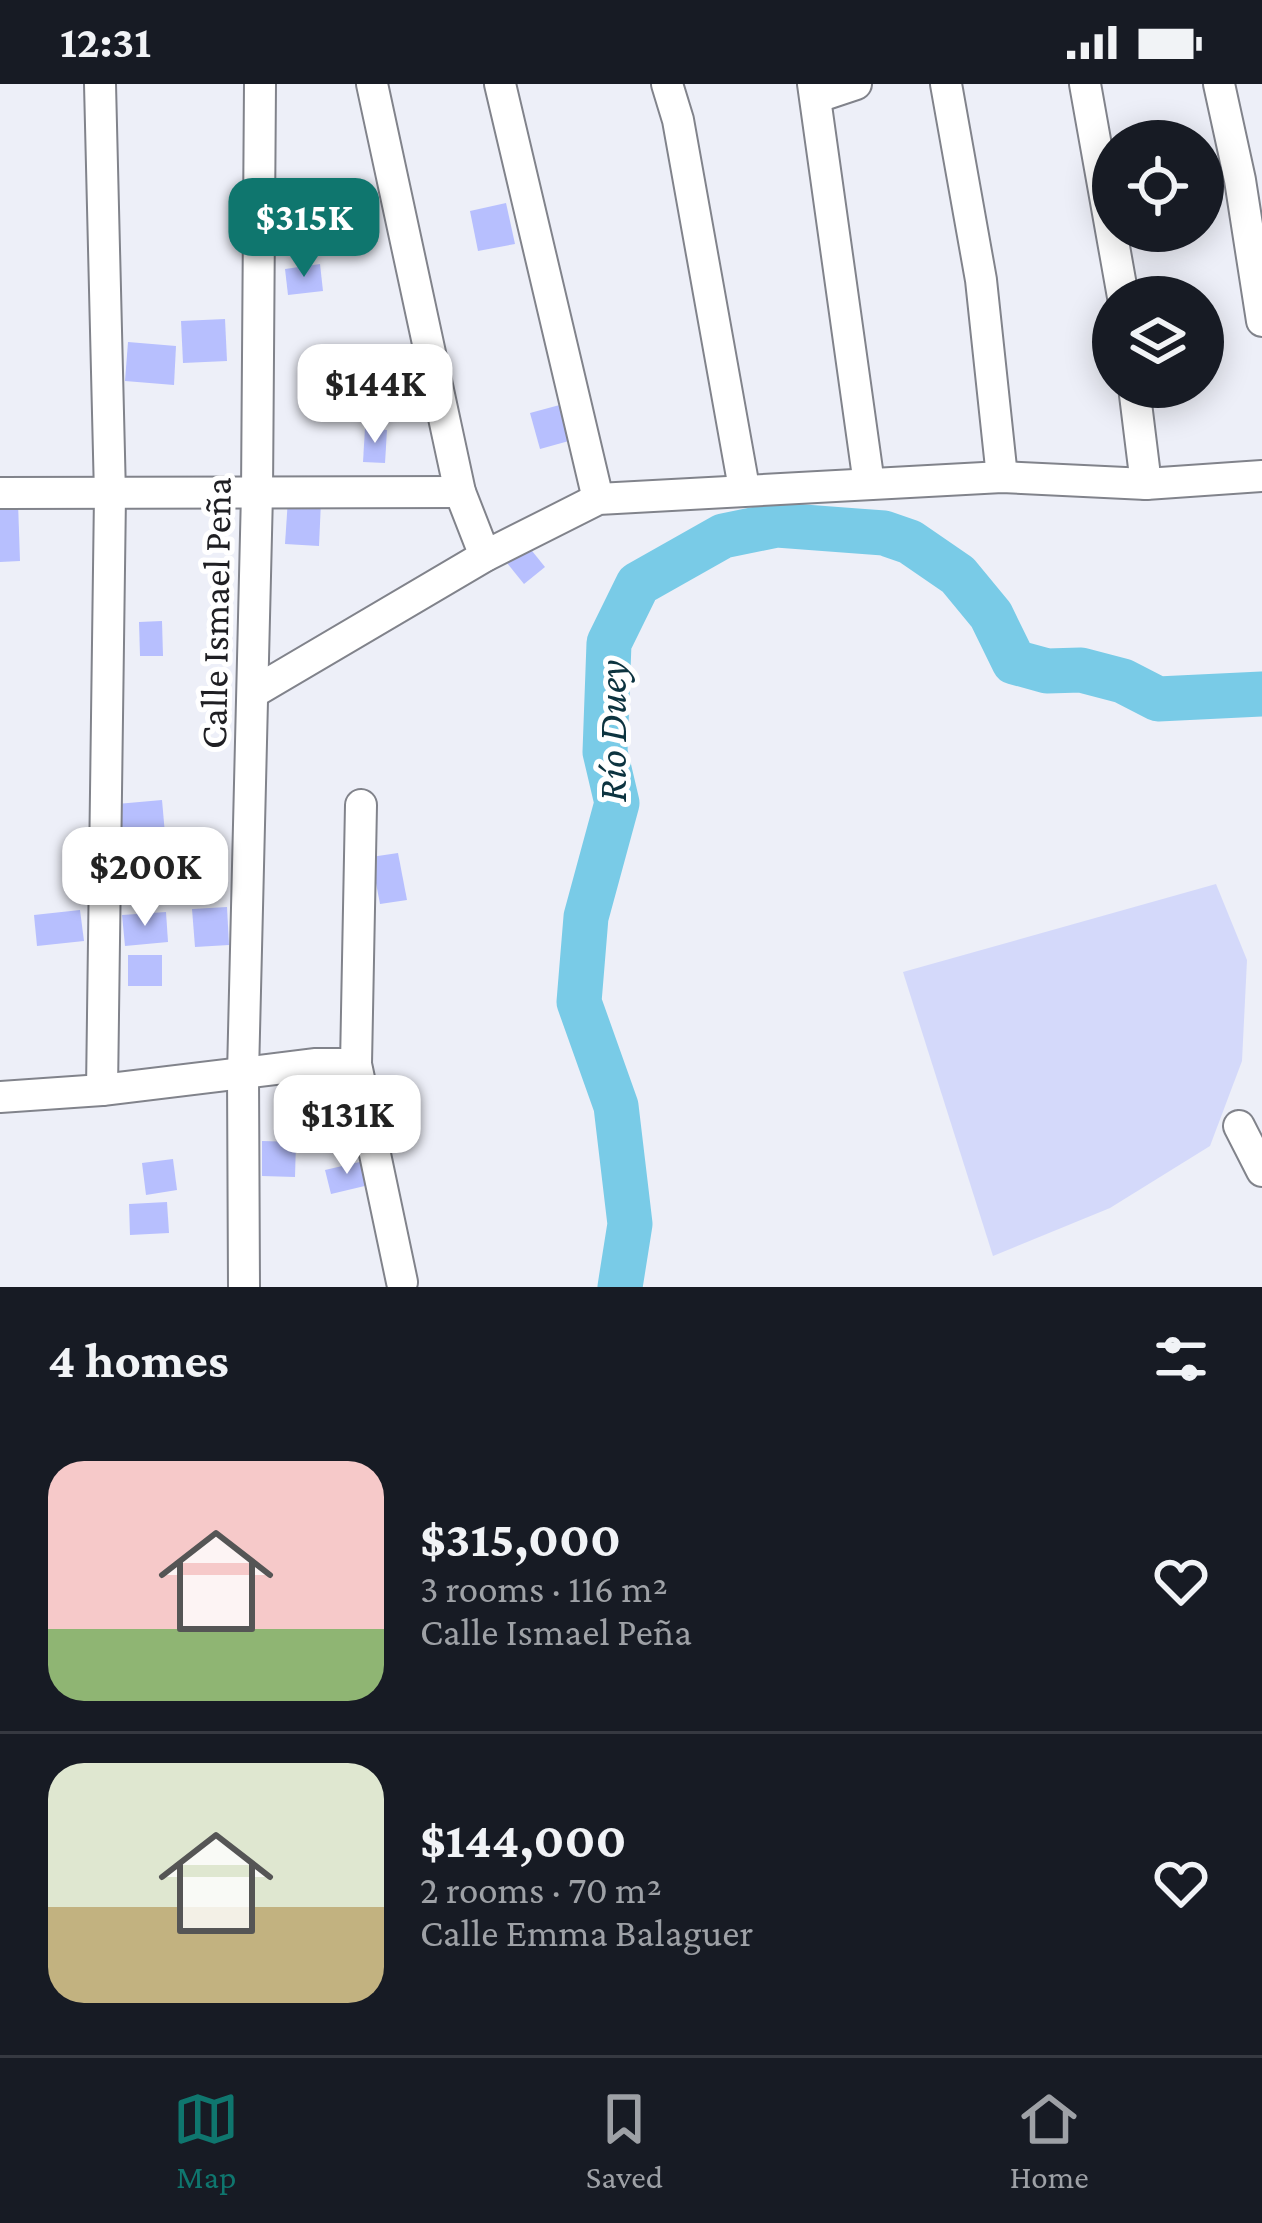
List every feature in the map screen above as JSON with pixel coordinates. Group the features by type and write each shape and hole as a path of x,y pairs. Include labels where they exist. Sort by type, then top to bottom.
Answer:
{"street":[{"path":"100,84 110,495 102,1090"},
{"name":"Calle Ismael Peña","path":"244,1287 243,1074 254,692 260,84"},
{"path":"371,84 460,492 485,556"},
{"path":"500,84 598,500"},
{"path":"667,84 678,120 744,488"},
{"path":"856,84 815,90 869,484"},
{"path":"946,84 980,280 1002,477"},
{"path":"1084,84 1119,276"},
{"path":"1219,84 1262,321"},
{"path":"1137,408 1146,484"},
{"path":"254,692 485,556 598,500 744,488 1002,477 1146,484 1262,476"},
{"path":"0,493 460,492"},
{"path":"361,805 356,1064 402,1282"},
{"path":"0,1097 102,1090 316,1064 356,1064"},
{"path":"1239,1126 1262,1172"}],"shaded area":[{"path":"1216,884 1247,960 1242,1061 1210,1146 1110,1208 993,1256 903,972"}],"building":[{"path":"506,203 515,244 478,251 470,211"},
{"path":"320,264 323,291 288,295 285,269"},
{"path":"225,319 227,361 183,363 181,321"},
{"path":"128,342 176,346 174,385 125,381"},
{"path":"567,403 576,439 540,449 530,413"},
{"path":"365,428 387,430 385,463 363,462"},
{"path":"288,499 321,501 319,546 285,544"},
{"path":"0,502 18,502 20,561 0,562"},
{"path":"524,541 545,567 524,584 503,558"},
{"path":"162,621 163,656 140,656 139,622"},
{"path":"162,800 165,834 120,838 117,804"},
{"path":"398,853 407,900 380,904 371,857"},
{"path":"227,907 229,945 195,947 192,909"},
{"path":"80,910 84,941 37,946 34,915"},
{"path":"166,912 168,942 125,946 122,915"},
{"path":"128,955 162,955 162,986 128,986"},
{"path":"262,1141 296,1142 295,1177 262,1176"},
{"path":"173,1159 177,1190 146,1195 142,1163"},
{"path":"364,1161 369,1185 331,1194 325,1170"},
{"path":"167,1202 169,1233 130,1235 129,1204"}],"waterway":[{"name":"Río Duey","path":"620,1287 630,1224 616,1106 579,1002 586,917 617,803 605,752 609,643 638,584 723,536 777,525 884,533 910,542 958,575 991,615 1014,662 1047,671 1081,670 1123,681 1158,699 1262,694"}]}
